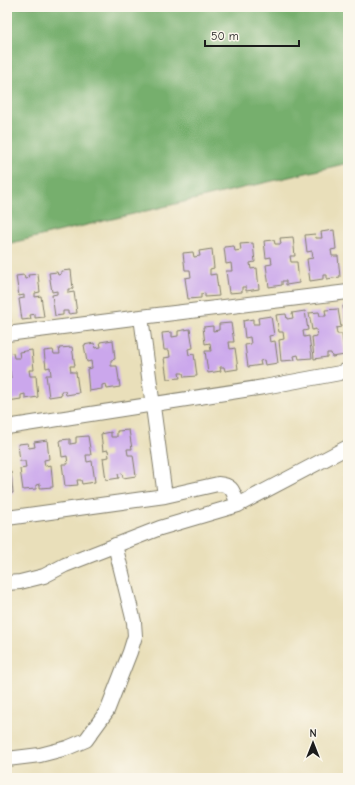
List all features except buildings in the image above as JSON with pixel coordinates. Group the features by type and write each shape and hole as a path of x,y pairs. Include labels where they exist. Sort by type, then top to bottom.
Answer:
{"street":[{"path":"7,334 348,292"},
{"path":"141,317 165,496"},
{"path":"7,427 264,387 340,373 348,370"},
{"path":"7,584 44,576 65,565 160,528 238,505 348,447"},
{"path":"7,518 165,496 218,484 224,484 232,490 238,505"},
{"path":"7,759 40,755 67,748 86,740 107,711 135,636 134,622 115,545"}],"green space":[{"path":"7,7 348,7 348,163 7,244"}]}
